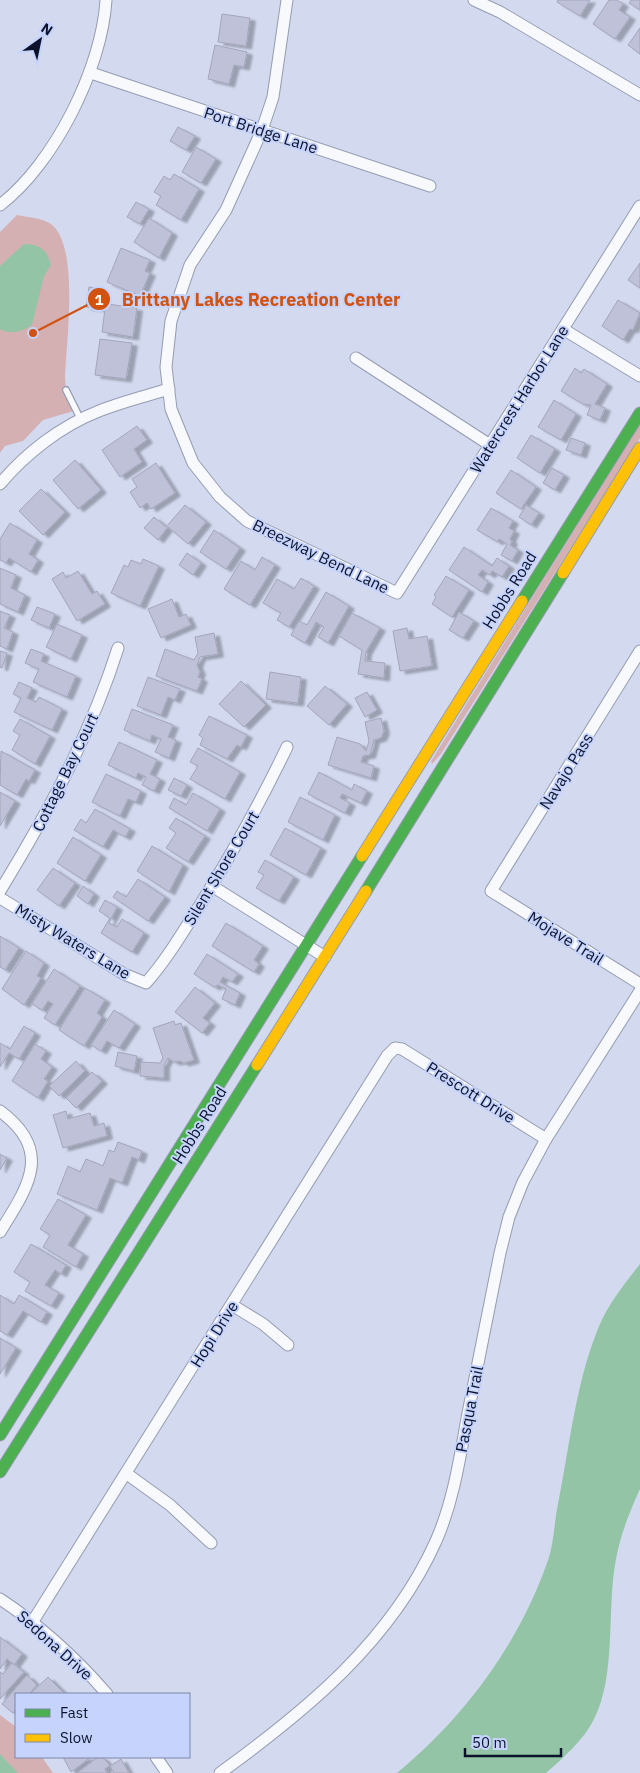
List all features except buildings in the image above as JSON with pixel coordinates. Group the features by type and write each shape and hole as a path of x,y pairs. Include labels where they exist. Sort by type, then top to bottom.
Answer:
{"street":[{"path":"0,206 17,192 51,149 91,73 106,0"},
{"name":"Breezway Bend Lane","path":"287,0 274,97 262,130 226,210 190,265 171,321 166,367 171,409 193,463 226,503 247,521 397,593"},
{"path":"474,0 500,12 640,95"},
{"name":"Port Bridge Lane","path":"91,73 430,186"},
{"name":"Watercrest Harbor Lane","path":"397,593 640,206"},
{"path":"563,328 640,376"},
{"path":"356,358 490,445"},
{"path":"0,484 36,449 81,420 98,411 169,389"},
{"name":"Hobbs Road","path":"0,1435 307,945 406,783 640,413"},
{"name":"Hobbs Road","path":"0,1472 325,957 424,794 640,448"},
{"name":"Cottage Bay Court","path":"0,890 63,784 106,688 118,648"},
{"name":"Navajo Pass","path":"491,891 640,652"},
{"name":"Silent Shore Court","path":"146,983 164,962 212,886 261,801 287,747"},
{"path":"406,783 424,794"},
{"path":"212,886 325,957"},
{"name":"Mojave Trail","path":"491,891 640,984"},
{"name":"Misty Waters Lane","path":"0,898 124,974 146,983"},
{"name":"Pasqua Trail","path":"220,1773 306,1707 342,1674 404,1600 436,1540 453,1492 509,1217 523,1182 546,1139 640,991"},
{"name":"Prescott Drive","path":"395,1048 402,1049 546,1139"},
{"name":"Hopi Drive","path":"33,1621 127,1474 387,1056 395,1048"},
{"path":"0,1111 21,1131 30,1148 32,1171 29,1183 0,1232"},
{"path":"232,1304 263,1324 288,1345"},
{"path":"127,1474 170,1505 212,1543"},
{"name":"Sedona Drive","path":"0,1599 33,1621 79,1662 106,1693"},
{"path":"157,1758 167,1773"}],"lane":[{"path":"66,390 81,420"}],"shaded area":[{"path":"17,215 39,219 51,224 60,235 66,252 69,320 65,378 66,390 77,410 43,420 23,441 5,446 0,453 0,232"},
{"path":"24,244 34,245 42,249 51,265 44,276 32,325 20,331 8,332 0,329 0,266"},
{"path":"640,424 640,438 441,754 432,764 431,761"},
{"path":"640,1264 640,1489 625,1526 617,1555 613,1583 608,1664 601,1702 594,1719 579,1741 546,1773 397,1773 445,1729 466,1704 486,1678 521,1623 535,1593 551,1549 574,1412 592,1345 608,1308"},
{"path":"0,1715 15,1726 15,1758 43,1758 53,1773 0,1773"},
{"path":"0,1754 18,1773 0,1773"}],"traffic: fast":[{"path":"522,601 640,413"},
{"path":"366,891 563,573"},
{"path":"0,1435 362,856"},
{"path":"0,1472 257,1065"}],"traffic: slow":[{"path":"563,573 640,448"},
{"path":"362,856 522,601"},
{"path":"257,1065 366,891"}],"place":[{"name":"Brittany Lakes Recreation Center","path":"33,333"}]}
